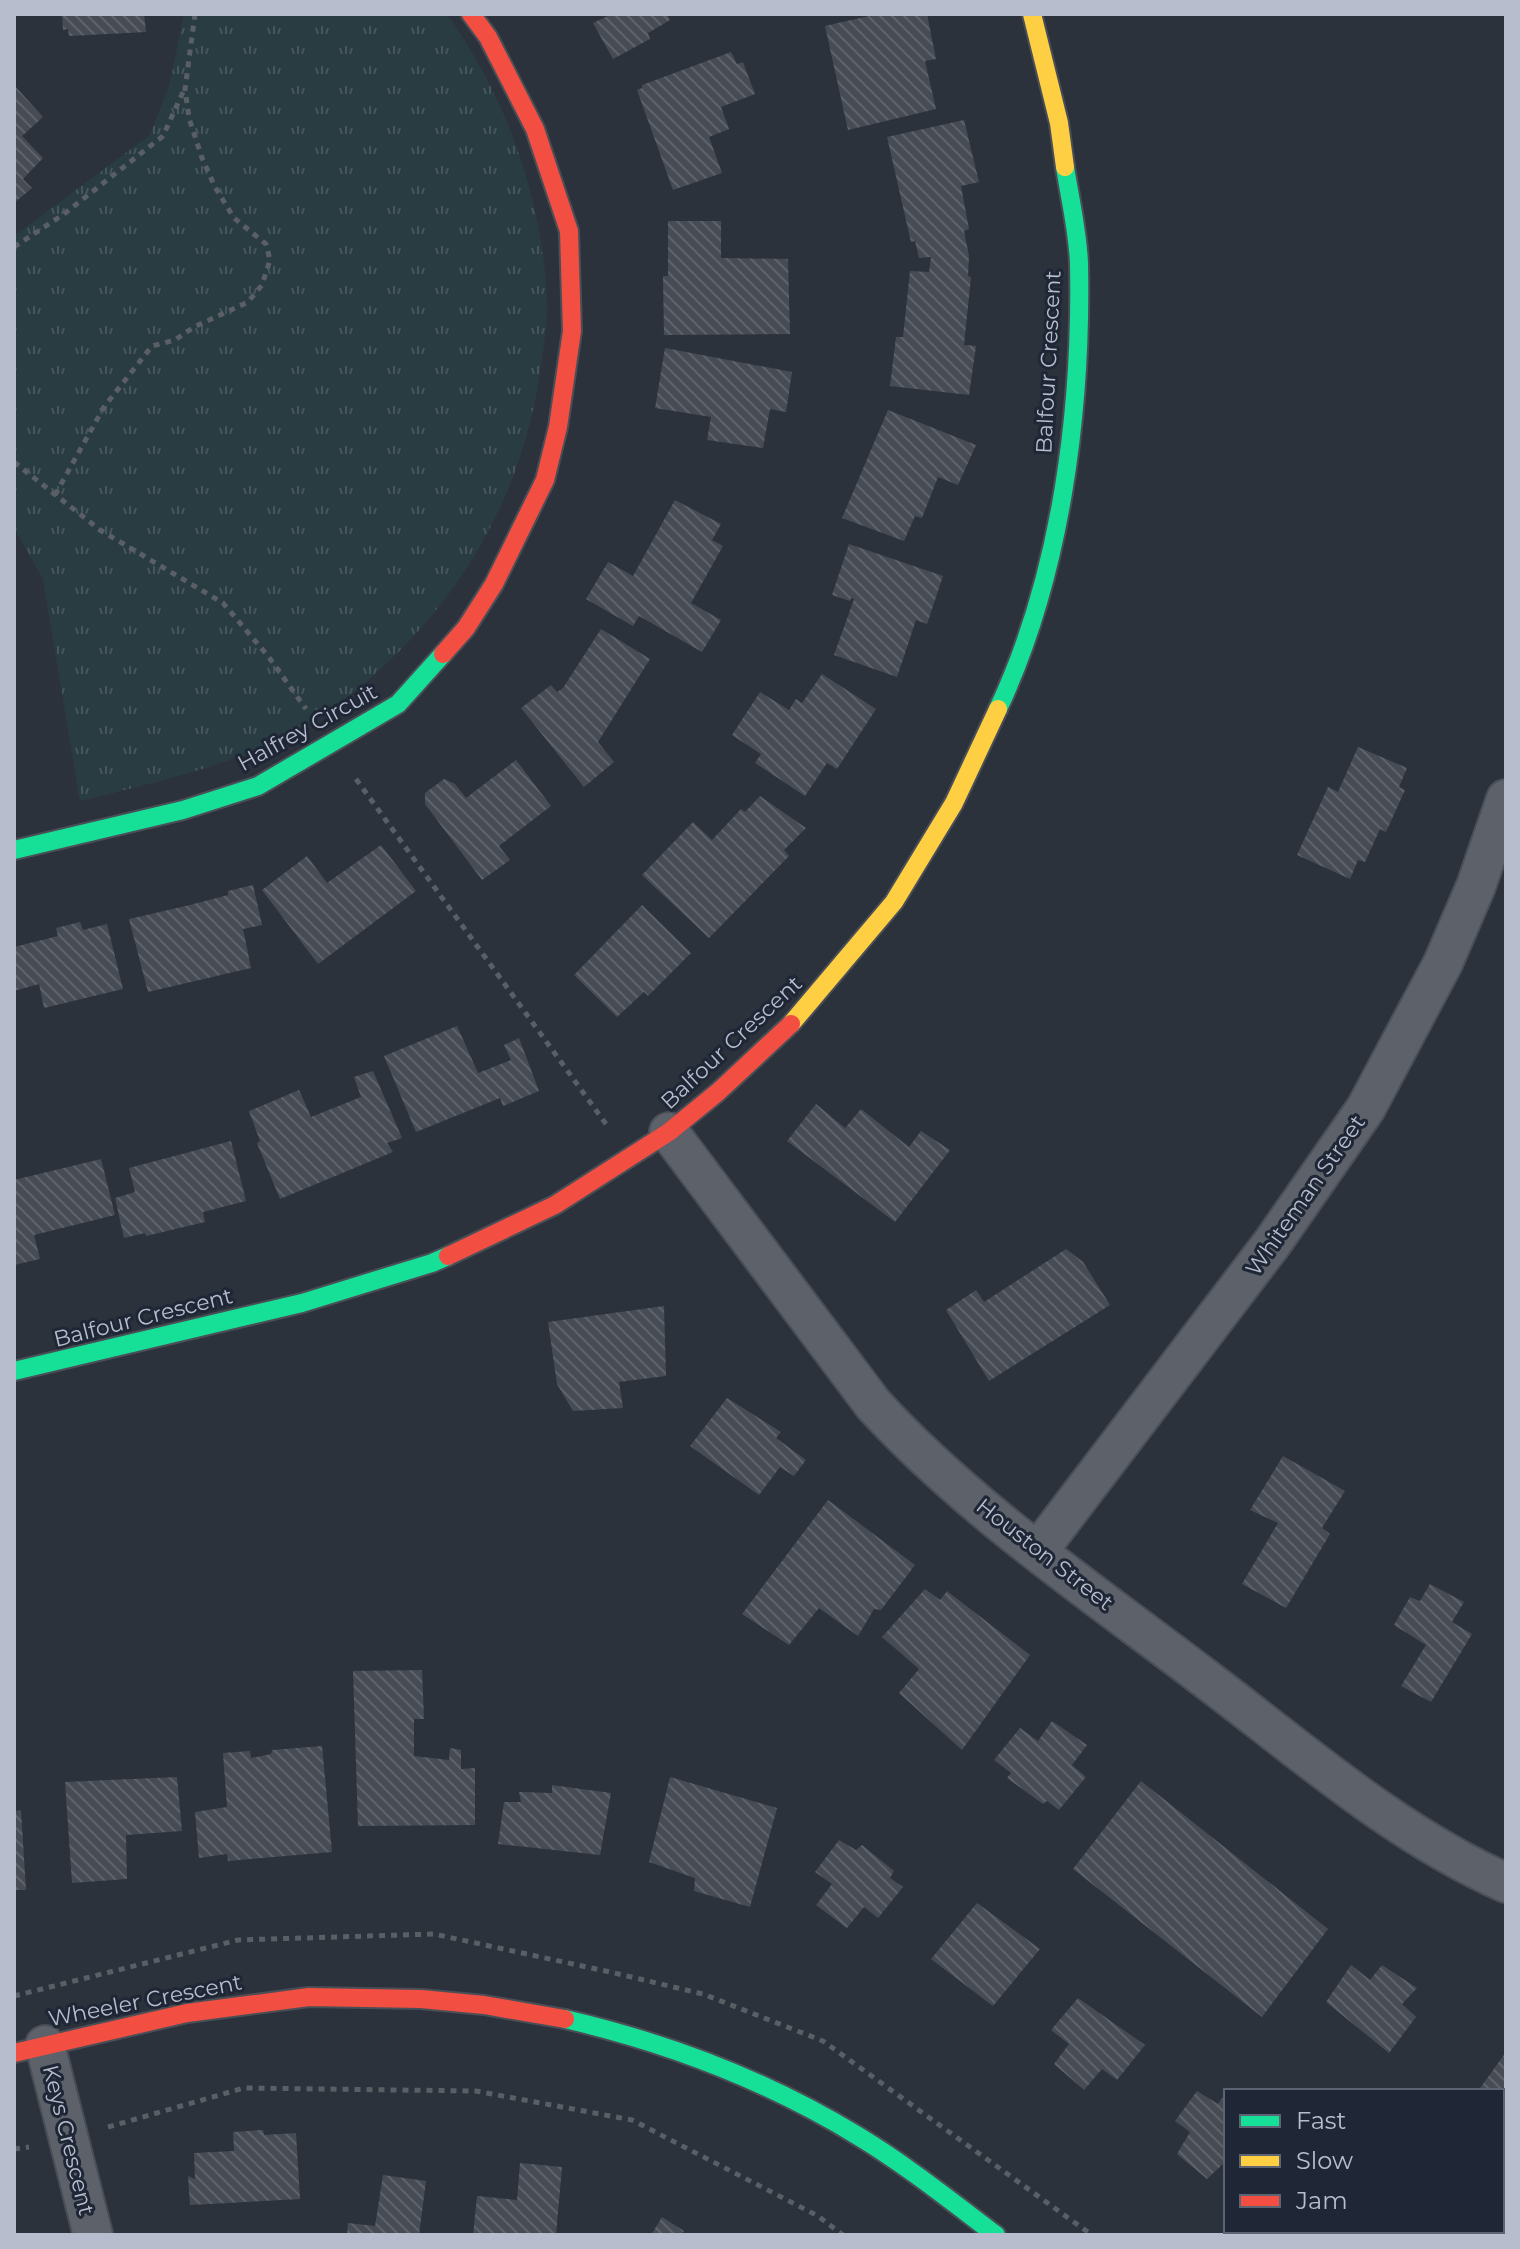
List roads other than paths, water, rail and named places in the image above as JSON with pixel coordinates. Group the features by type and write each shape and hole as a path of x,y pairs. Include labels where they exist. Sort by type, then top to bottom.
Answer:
{"street":[{"name":"Halfrey Circuit","path":"14,850 183,810 258,786 331,745 398,704 466,628 500,573 545,480 558,427 572,331 569,231 535,129 488,37 471,14"},
{"name":"Balfour Crescent","path":"14,1371 302,1303 432,1263 555,1205 669,1132 718,1092 795,1020 894,902 954,803 1007,690 1027,637 1059,519 1075,397 1079,261 1059,123 1032,14"},
{"name":"Whiteman Street","path":"1038,1551 1273,1242 1366,1108 1443,963 1476,886 1506,799"},
{"name":"Houston Street","path":"669,1132 873,1404 909,1443 1038,1551 1395,1822 1506,1883"},
{"name":"Wheeler Crescent","path":"30,2049 190,2011 295,1997 405,1997 519,2010 632,2035 734,2072 838,2124 924,2181 996,2235"},
{"name":"Keys Crescent","path":"30,2049 68,2137 93,2235"}]}
